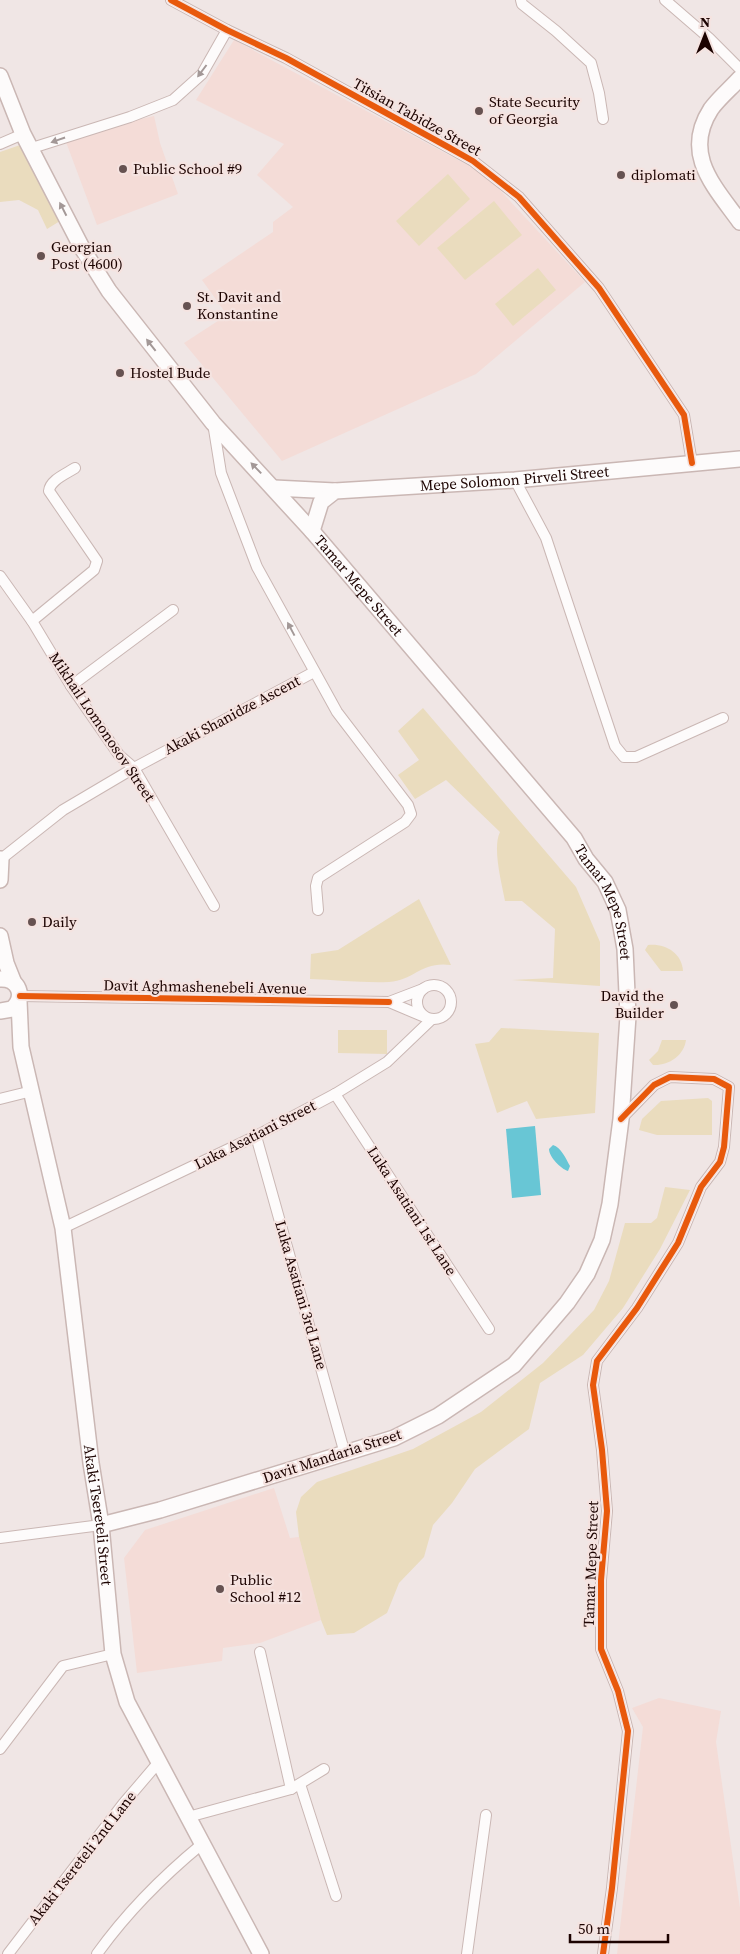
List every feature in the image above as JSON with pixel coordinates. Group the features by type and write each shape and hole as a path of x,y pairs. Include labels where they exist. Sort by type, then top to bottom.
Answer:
{"main road":[{"name":"Tamar Mepe Street","path":"0,76 23,134 32,148 82,248 109,291 213,423 312,531 574,838 586,859 613,895 618,910 625,949 628,992 621,1119"},
{"path":"740,78 712,108 698,140 701,163 713,186 740,222"},
{"name":"Mepe Solomon Pirveli Street","path":"274,488 335,491 515,480 740,459"},
{"path":"312,531 321,502 335,491"},
{"path":"0,880 1,860"},
{"name":"Akaki Tsereteli Street","path":"0,936 13,990 21,1047 63,1228 91,1463 101,1525 112,1654 127,1702 261,1954"},
{"path":"0,1013 12,1010 13,990"},
{"name":"Akaki Tsereteli Street","path":"0,1013 21,1047"},
{"name":"Davit Mandaria Street","path":"101,1525 160,1510 394,1438 446,1411 514,1364 567,1303 587,1274 602,1240 610,1204 621,1119"}],"street":[{"name":"Titsian Tabidze Street","path":"172,0 227,30 286,58 448,146 473,161 519,197 599,288 684,415 692,463"},
{"path":"521,0 522,4 556,31 590,62 599,93 603,119"},
{"path":"665,0 709,38 740,69"},
{"path":"32,148 130,117 173,100 202,74 227,30"},
{"path":"0,144 23,134"},
{"name":"Akaki Shanidze Ascent","path":"1,860 63,810 134,768 314,672 257,567 245,538 221,473 213,423"},
{"path":"32,621 97,566 97,561 48,491 49,486 53,482 75,468"},
{"path":"515,480 546,538 615,746 624,757 636,757 723,718"},
{"name":"Mikhail Lomonosov Street","path":"0,576 32,621 72,686 119,755 134,768 214,906"},
{"path":"72,686 173,610"},
{"path":"314,672 337,712 408,805 411,814 405,822 318,878 316,886 318,910"},
{"path":"442,987 451,1002 443,1016 430,1018 418,1010 417,1004 420,992 424,988 442,987"},
{"name":"Davit Aghmashenebeli Avenue","path":"389,1002 424,988"},
{"name":"Davit Aghmashenebeli Avenue","path":"13,990 389,1002 430,1018"},
{"name":"Luka Asatiani Street","path":"63,1228 256,1136 335,1094 387,1062 430,1018"},
{"name":"Tamar Mepe Street","path":"603,1954 612,1888 628,1731 618,1691 601,1649 601,1580 607,1511 602,1450 593,1384 597,1361 637,1308 678,1243 702,1187 720,1162 724,1147 729,1087 714,1079 688,1076 670,1077 654,1085 621,1119"},
{"path":"0,1099 32,1091"},
{"name":"Luka Asatiani 1st Lane","path":"335,1094 489,1329"},
{"name":"Luka Asatiani 3rd Lane","path":"256,1136 345,1454"},
{"path":"0,1538 101,1525"},
{"path":"260,1652 296,1786 336,1896"},
{"path":"0,1749 63,1666 112,1654"},
{"name":"Akaki Tsereteli 2nd Lane","path":"8,1954 117,1811 158,1763"},
{"path":"188,1817 296,1786 324,1769"},
{"path":"467,1954 486,1815"},
{"path":"97,1954 146,1894 166,1873 202,1844"}],"shaded area":[{"path":"234,40 486,175 585,282 476,374 282,461 184,343 227,315 202,280 273,232 273,222 293,207 257,175 284,144 196,100"},
{"name":"Public School #9","path":"154,116 160,143 178,194 97,225 66,142 101,128"},
{"path":"23,144 60,221 47,229 38,210 19,200 0,202 0,152"},
{"path":"448,174 470,199 419,246 396,221"},
{"path":"494,201 522,235 465,280 437,248"},
{"path":"538,268 556,290 513,326 495,304"},
{"path":"423,708 576,887 600,942 600,986 512,980 553,978 555,929 522,901 505,901 497,856 500,832 446,780 415,799 398,775 419,760 398,731"},
{"path":"419,899 451,965 441,964 432,966 398,981 389,982 310,979 311,954 338,950"},
{"path":"648,945 672,950 679,959 683,971 661,971 645,950"},
{"path":"501,1028 599,1033 595,1113 536,1119 527,1101 497,1113 475,1044 489,1042"},
{"path":"338,1030 387,1030 387,1054 338,1053"},
{"path":"662,1040 686,1040 682,1051 674,1059 664,1064 653,1065 649,1060 658,1051"},
{"path":"708,1098 712,1101 712,1135 657,1135 639,1130 642,1119 661,1101"},
{"path":"665,1187 690,1190 660,1249 623,1308 583,1355 540,1383 529,1429 475,1469 452,1503 433,1525 424,1557 399,1583 387,1613 354,1633 327,1635 321,1620 299,1537 296,1512 301,1497 317,1482 413,1449 481,1412 543,1363 594,1310 609,1281 625,1223 651,1223 657,1218"},
{"name":"Public School #12","path":"274,1488 290,1538 299,1537 321,1620 260,1643 223,1648 222,1661 137,1673 124,1558 145,1530"},
{"path":"659,1698 721,1711 716,1742 740,1908 740,1954 617,1954 643,1727 632,1708"}],"water":[{"path":"535,1126 541,1195 512,1198 506,1129"},
{"path":"553,1145 565,1157 570,1166 568,1171 551,1156 549,1149"}],"cycle path":[{"path":"171,0 227,30 286,58 473,161 519,197 599,288 684,415 692,463"},
{"path":"20,996 389,1002"},
{"path":"603,1954 612,1888 628,1731 618,1691 601,1649 601,1580 607,1511 602,1450 593,1385 597,1361 637,1308 678,1243 701,1187 720,1162 724,1147 729,1087 714,1079 670,1077 654,1085 621,1119"}],"place":[{"name":"State Security of Georgia","path":"479,111"},
{"name":"Public School #9","path":"123,169"},
{"name":"diplomati","path":"621,175"},
{"name":"Georgian Post (4600)","path":"41,256"},
{"name":"St. Davit and Konstantine","path":"187,306"},
{"name":"Hostel Bude","path":"120,373"},
{"name":"Daily","path":"32,922"},
{"name":"David the Builder","path":"674,1005"},
{"name":"Public School #12","path":"220,1589"}]}
